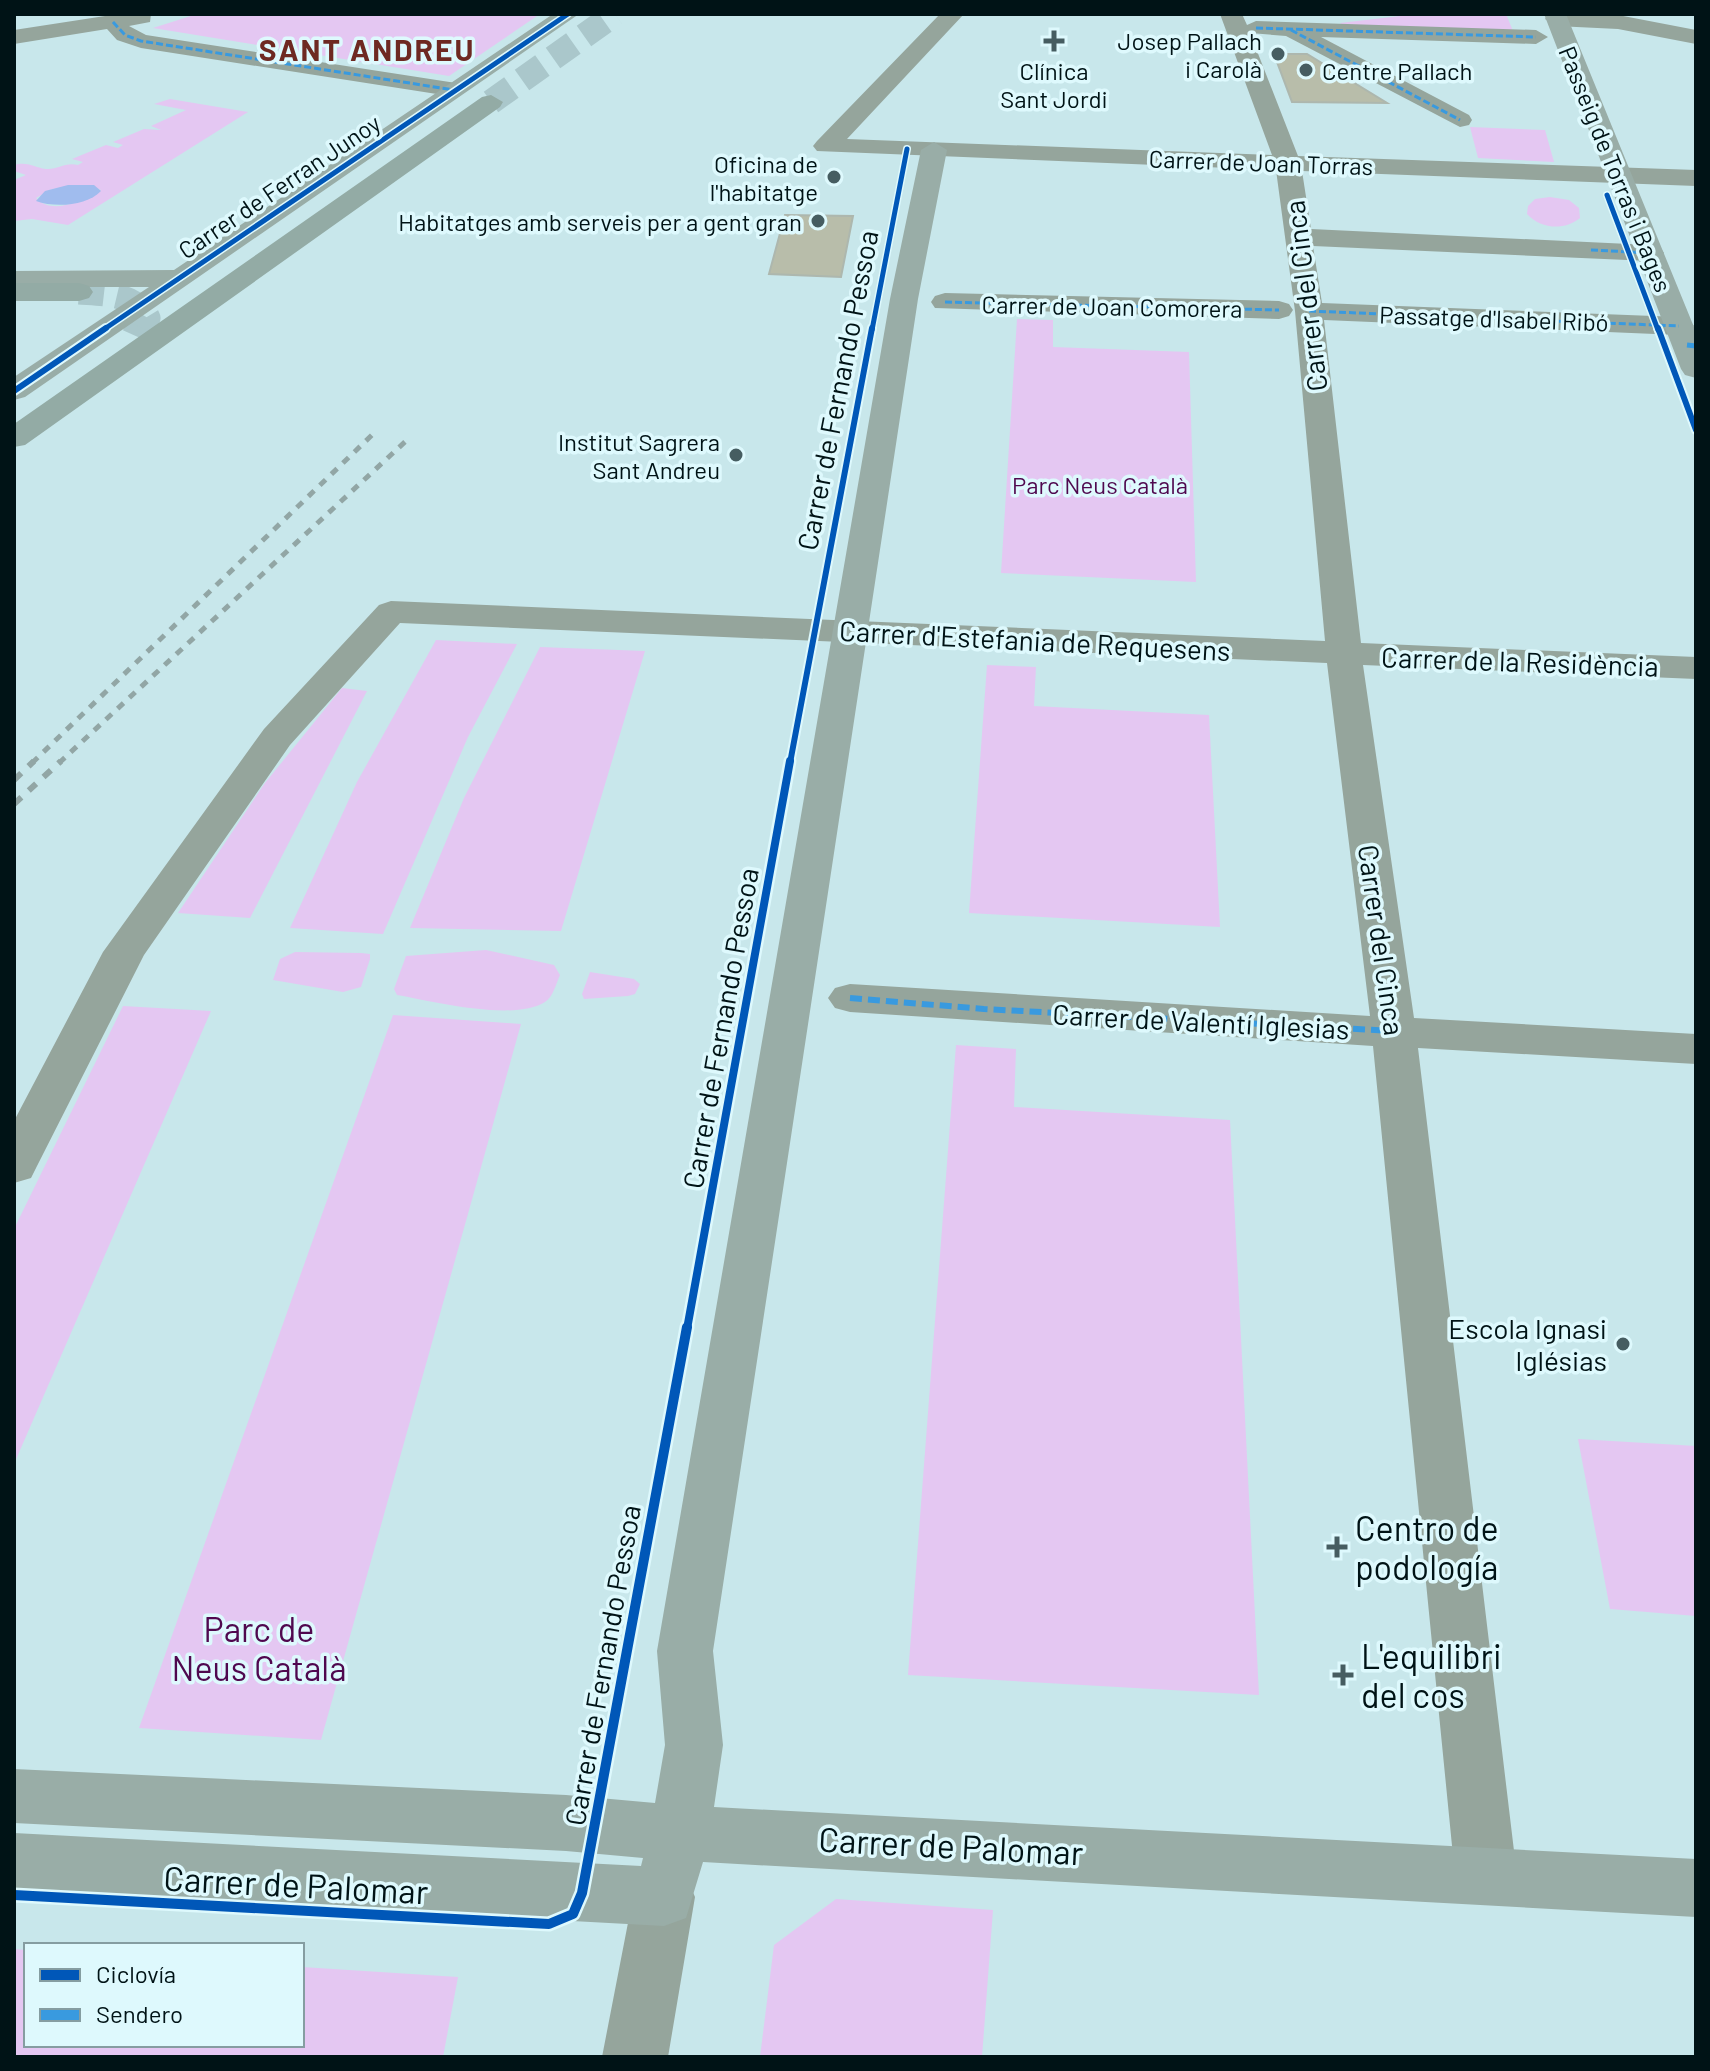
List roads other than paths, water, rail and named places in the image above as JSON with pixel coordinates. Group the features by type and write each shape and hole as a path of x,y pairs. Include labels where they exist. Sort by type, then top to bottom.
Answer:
{"highway":[{"path":"14,438 132,348 491,102"},
{"path":"14,292 79,292"}],"main road":[{"name":"Carrer de Ferran Junoy","path":"14,391 568,14"},
{"name":"Passeig de Torras i Bages","path":"1556,16 1690,347"},
{"name":"Carrer de Fernando Pessoa","path":"664,1897 680,1833 694,1745 685,1651 904,299 934,150"},
{"path":"14,279 179,278"},
{"name":"Carrer de Palomar","path":"14,1796 566,1823 680,1833 1696,1888"},
{"name":"Carrer de Palomar","path":"14,1862 664,1897"}],"street":[{"path":"14,37 161,14"},
{"name":"Carrer de Joan Torras","path":"953,14 826,146 1696,178"},
{"name":"Carrer del Cinca","path":"1231,14 1288,163 1299,237 1294,311 1394,1031 1486,1876"},
{"path":"1556,16 1618,22 1696,37"},
{"path":"113,22 125,35 141,41 456,90"},
{"path":"1256,28 1536,37"},
{"path":"1288,29 1460,120"},
{"path":"1299,237 1650,253"},
{"name":"Carrer de Joan Comorera","path":"945,302 1294,311"},
{"name":"Passatge d'Isabel Ribó","path":"1294,311 1690,347"},
{"name":"Carrer d'Estefania de Requesens","path":"14,1166 124,952 277,737 391,612 1344,654"},
{"name":"Carrer de la Residència","path":"1344,654 1696,668"},
{"name":"Carrer de Valentí Iglesias","path":"850,998 984,1009 1696,1049"},
{"name":"Carrer de Fernando Pessoa","path":"635,2057 664,1897"}],"water":[{"path":"68,185 94,185 101,191 88,200 70,204 36,201 45,191"}],"tunnel":[{"path":"491,102 615,14"},
{"path":"79,292 127,299 148,318 141,329"},
{"path":"138,337 141,329"}],"railway":[{"path":"32,763 373,434"},
{"path":"59,763 407,440"},
{"path":"14,780 34,761"},
{"path":"14,804 61,761"}],"place":[{"name":"Clínica Sant Jordi","path":"1054,41"},
{"name":"Josep Pallach i Carolà","path":"1278,54"},
{"name":"Centre Pallach","path":"1306,70"},
{"name":"Oficina de l'habitatge","path":"834,177"},
{"name":"Habitatges amb serveis per a gent gran","path":"818,221"},
{"name":"Institut Sagrera Sant Andreu","path":"736,455"},
{"name":"Escola Ignasi Iglésias","path":"1623,1344"},
{"name":"Centro de podología","path":"1337,1547"},
{"name":"L'equilibri del cos","path":"1343,1675"}],"district":[{"name":"SANT ANDREU","path":"367,49"}],"park label":[{"name":"Parc Neus Català","path":"1100,484"},
{"name":"Parc de Neus Català","path":"259,1648"}]}
